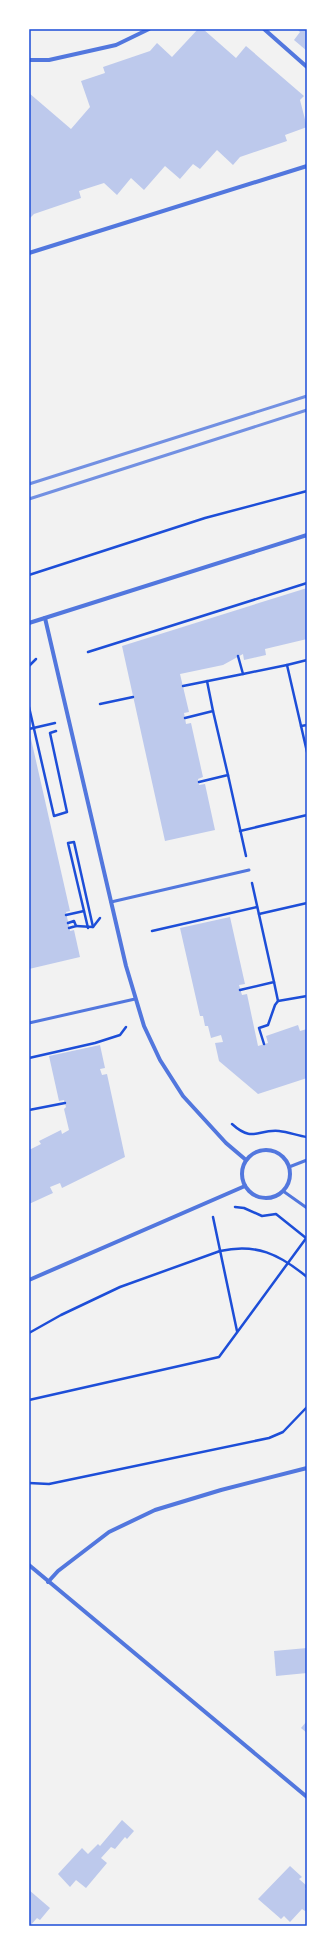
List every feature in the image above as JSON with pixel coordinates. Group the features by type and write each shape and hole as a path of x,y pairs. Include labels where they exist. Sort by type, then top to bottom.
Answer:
{"street":[{"path":"29,60 49,60 116,45 149,29"},
{"path":"264,29 307,67"},
{"path":"29,254 307,166"},
{"path":"29,623 307,535"},
{"path":"45,618 135,999 152,1045 170,1078 183,1096 223,1140 246,1160"},
{"path":"258,1151 273,1151 280,1155 289,1167 290,1179 284,1190 274,1197 263,1198 252,1194 245,1186 242,1173 246,1160 258,1151"},
{"path":"29,1280 245,1186"},
{"path":"48,1582 58,1571 109,1532 155,1510 221,1490 307,1468"},
{"path":"29,1565 307,1797"}],"lane":[{"path":"111,902 249,870"},
{"path":"29,1023 135,999"},
{"path":"289,1167 307,1160"},
{"path":"284,1190 307,1208"}],"path":[{"path":"29,575 205,518 307,491"},
{"path":"88,652 307,583"},
{"path":"266,596 267,601"},
{"path":"238,656 243,674"},
{"path":"29,666 36,659"},
{"path":"183,686 307,660"},
{"path":"287,665 307,752"},
{"path":"207,682 278,1001"},
{"path":"100,704 133,697"},
{"path":"29,707 54,816 67,812 50,732 57,731"},
{"path":"184,718 213,711"},
{"path":"30,729 55,723"},
{"path":"301,726 307,725"},
{"path":"199,782 228,775"},
{"path":"240,831 307,815"},
{"path":"88,928 68,843 74,842 93,927"},
{"path":"259,914 307,903"},
{"path":"152,931 257,907"},
{"path":"66,916 84,911"},
{"path":"69,928 76,926 88,928 93,927 100,917"},
{"path":"68,923 74,921 76,926"},
{"path":"240,990 274,982"},
{"path":"264,1044 259,1028 268,1025 275,1004 278,1001 307,996"},
{"path":"29,1058 95,1043 120,1035 126,1028"},
{"path":"29,1110 65,1103"},
{"path":"232,1124 241,1131 252,1135 278,1131 307,1137"},
{"path":"29,1400 219,1357 306,1238 276,1214 262,1216 244,1208 234,1207 228,1210"},
{"path":"218,1215 212,1217 237,1332"},
{"path":"29,1333 61,1315 120,1287 220,1251 236,1248 260,1250 288,1262 307,1277"},
{"path":"29,1483 49,1484 269,1438 283,1432 307,1407"},
{"path":"304,1411 307,1414"}],"building":[{"path":"198,29 203,29 236,58 246,46 304,96 300,100 307,127 285,135 287,141 240,157 233,165 217,150 200,169 193,164 180,179 165,166 144,190 131,178 117,195 104,183 79,191 81,198 34,214 29,219 29,93 71,129 90,107 81,81 105,73 103,67 150,51 157,43 172,57"},
{"path":"297,29 307,29 307,51 294,40 300,32"},
{"path":"307,588 307,639 265,649 266,655 244,660 243,654 223,665 180,674 189,712 184,713 186,724 191,723 203,777 198,779 199,785 205,784 215,830 165,841 122,646"},
{"path":"29,730 70,911 66,912 70,931 74,930 80,957 29,969"},
{"path":"230,917 245,984 239,985 242,995 247,994 258,1046 268,1043 266,1036 298,1025 300,1031 307,1029 307,1078 258,1094 219,1061 215,1043 223,1042 221,1035 211,1038 208,1026 205,1026 203,1016 200,1016 180,928"},
{"path":"100,1045 105,1068 100,1069 102,1075 107,1074 125,1157 62,1188 60,1183 50,1187 53,1193 29,1204 29,1150 41,1144 39,1141 61,1130 62,1134 69,1130 64,1109 66,1107 64,1100 59,1101 49,1056"},
{"path":"307,1648 307,1673 276,1676 274,1651"},
{"path":"307,1721 307,1733 301,1728"},
{"path":"122,1820 134,1831 127,1839 125,1837 115,1849 111,1847 101,1858 107,1863 86,1888 76,1880 70,1887 58,1874 82,1848 88,1854 98,1844 100,1846"},
{"path":"290,1866 302,1877 299,1879 307,1886 305,1889 307,1891 307,1909 305,1911 302,1909 290,1922 284,1916 281,1919 258,1899"},
{"path":"29,1890 50,1908 40,1920 37,1918 30,1926"}],"railway":[{"path":"29,484 307,396"},
{"path":"29,499 307,410"}]}
